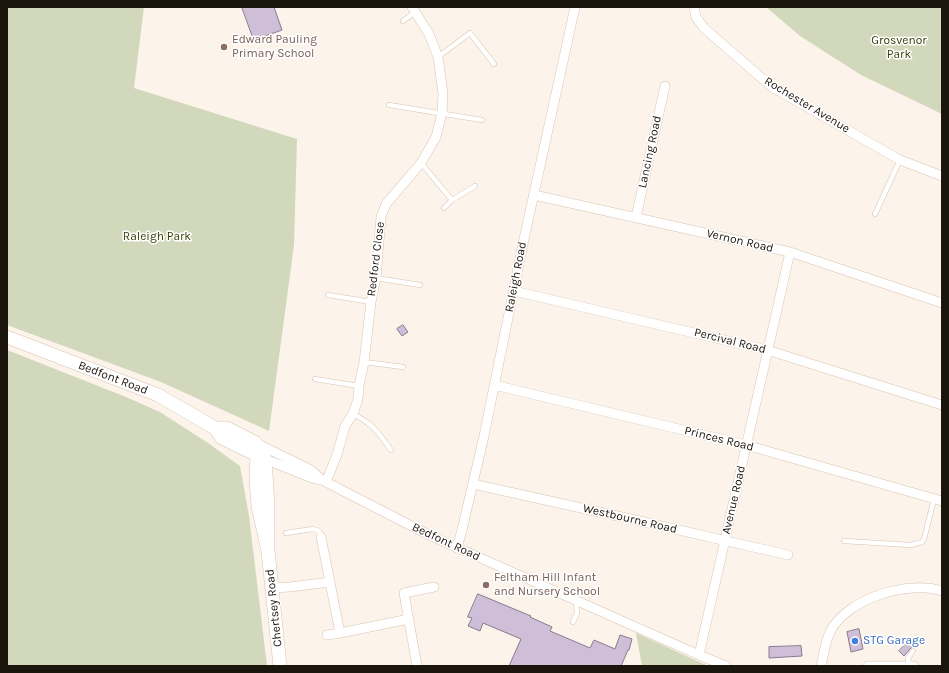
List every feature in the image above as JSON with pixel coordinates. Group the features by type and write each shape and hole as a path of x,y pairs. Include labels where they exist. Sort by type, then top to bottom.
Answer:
{"street":[{"name":"Raleigh Road","path":"457,548 473,484 524,238 575,7"},
{"name":"Rochester Avenue","path":"694,7 696,17 704,28 772,87 900,160 942,176"},
{"name":"Redford Close","path":"324,481 337,455 345,426 353,414 358,399 371,302 376,278 381,217 384,201 420,163 436,137 442,113 443,94 438,57 429,34 414,10"},
{"name":"Lancing Road","path":"636,217 665,86"},
{"name":"Vernon Road","path":"534,195 790,252 942,304"},
{"name":"Avenue Road","path":"699,655 790,252"},
{"name":"Percival Road","path":"514,290 767,350 942,405"},
{"name":"Bedfont Road","path":"7,337 158,395 215,428 222,438 262,452 312,478 324,481 457,548 726,666"},
{"name":"Princes Road","path":"494,384 746,445 938,500"},
{"name":"Chertsey Road","path":"262,452 256,480 258,506 268,550 280,666"},
{"name":"Westbourne Road","path":"473,484 788,555"},
{"path":"321,538 340,633"},
{"path":"271,588 330,582"},
{"path":"417,666 404,593 434,587"},
{"path":"821,666 827,640 832,629 841,618 852,609 872,598 902,589 916,587 931,588 942,591"},
{"path":"327,635 409,620"},
{"path":"868,666 911,666"}],"lane":[{"path":"403,21 414,10"},
{"path":"438,57 470,33 494,64"},
{"path":"389,105 482,120"},
{"path":"875,214 900,160"},
{"path":"420,163 452,200"},
{"path":"444,208 452,200 475,186"},
{"path":"376,278 420,284"},
{"path":"328,295 371,302"},
{"path":"364,362 403,367"},
{"path":"315,379 359,386"},
{"path":"353,414 366,420 375,428 390,450"},
{"path":"844,541 911,545 922,542 938,500"},
{"path":"286,533 313,529 319,530 321,538"},
{"path":"573,622 576,613 576,601"},
{"path":"911,666 908,658 913,651"}],"green space":[{"name":"Raleigh Park","path":"7,7 144,7 134,88 297,139 294,245 269,431 161,382 7,325"},
{"name":"Grosvenor Park","path":"766,7 942,7 942,114 861,75 800,36"},
{"path":"7,350 160,412 240,466 249,516 267,666 7,666"},
{"path":"636,633 708,666 642,666"}],"building":[{"path":"242,7 274,7 282,30 254,40"},
{"path":"403,325 408,332 402,336 397,329"},
{"path":"478,594 531,616 530,617 552,627 550,631 590,648 594,640 615,649 620,635 632,639 629,650 621,666 509,666 521,639 483,623 480,631 468,626 472,618 468,617"},
{"name":"STG Garage","path":"859,629 863,649 851,652 847,632"},
{"path":"909,641 914,646 904,656 899,651"},
{"path":"801,646 802,656 769,658 769,647"}],"place":[{"name":"Edward Pauling Primary School","path":"224,47"},
{"name":"Feltham Hill Infant and Nursery School","path":"486,585"},
{"name":"STG Garage","path":"855,641"}]}
